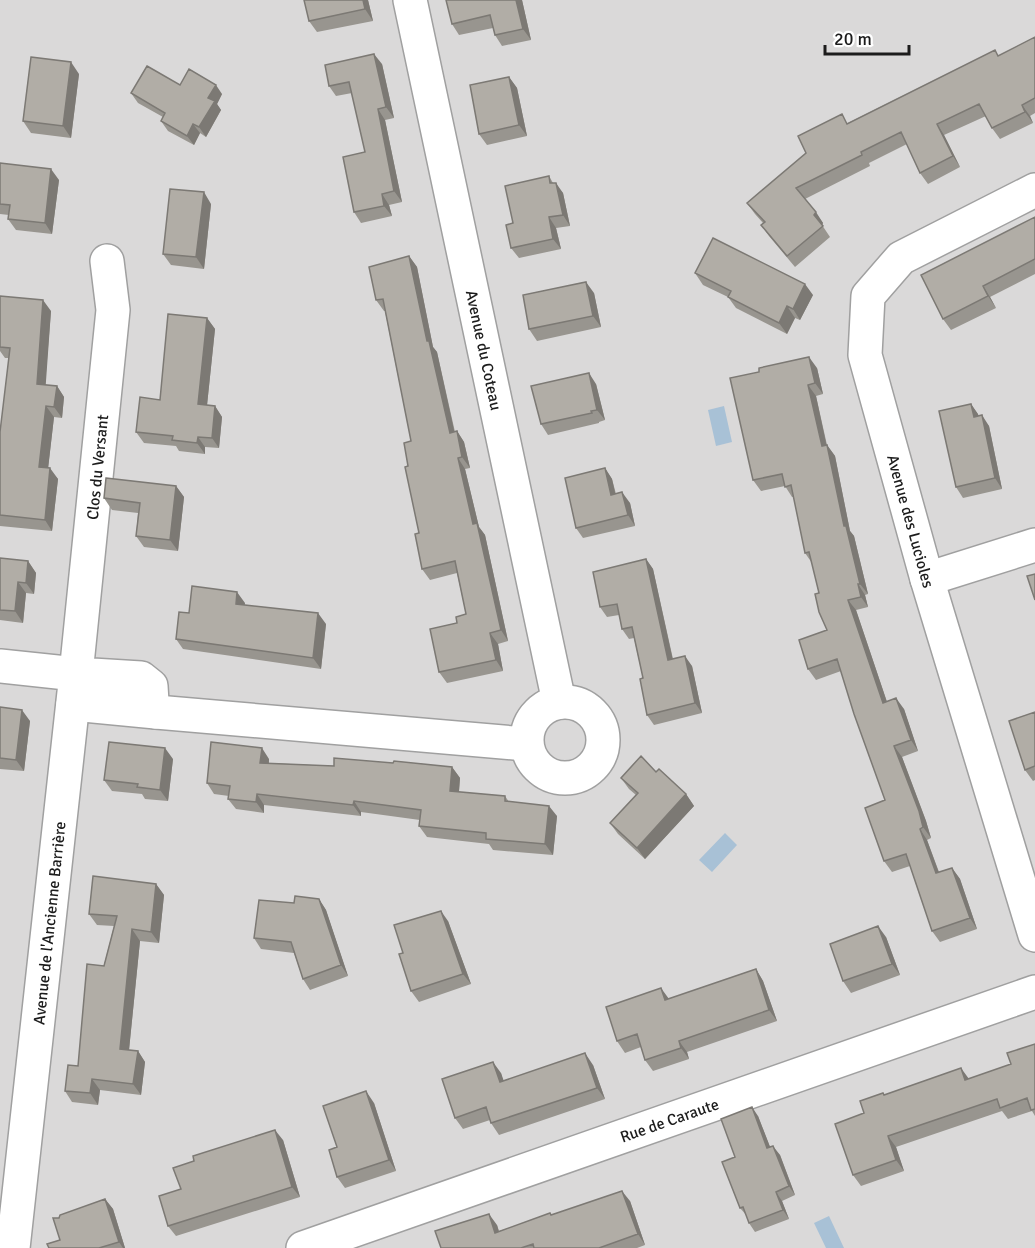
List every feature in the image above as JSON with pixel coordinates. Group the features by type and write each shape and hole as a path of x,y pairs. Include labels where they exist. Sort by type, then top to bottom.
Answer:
{"street":[{"name":"Avenue du Coteau","path":"410,0 559,702"},
{"name":"Avenue des Lucioles","path":"1035,190 902,258 868,296 865,355 927,579 1035,935"},
{"name":"Clos du Versant","path":"75,689 113,310 107,261"},
{"path":"927,579 1035,545"},
{"path":"0,666 75,689 141,678 151,686 152,702 156,712 525,744"},
{"name":"Avenue de l'Ancienne Barrière","path":"13,1248 75,689"},
{"path":"559,702 577,704 593,713 602,729 603,748 596,765 581,776 562,780 545,774 531,761 525,744 529,725 541,709 559,702"},
{"name":"Rue de Caraute","path":"303,1248 1035,992"}],"shaded area":[{"path":"0,0 1035,0 1035,1248 0,1248"}],"water":[{"path":"724,406 732,442 716,446 708,410"},
{"path":"725,833 737,845 712,872 699,860"},
{"path":"829,1216 844,1248 826,1248 814,1223"}],"building":[{"path":"304,0 363,0 365,9 309,21"},
{"path":"446,0 516,0 523,29 495,35 490,15 452,24"},
{"path":"1035,37 1035,98 1022,105 1025,112 992,128 979,104 937,124 953,156 920,173 901,132 861,152 862,155 796,188 816,212 814,215 823,226 787,256 761,225 765,222 747,203 806,153 798,136 842,114 847,124 995,50 998,56"},
{"path":"374,54 386,107 378,109 394,191 382,194 384,206 354,212 343,157 365,152 349,82 329,86 325,65"},
{"path":"31,57 71,62 63,126 23,121"},
{"path":"147,66 180,85 189,69 216,85 208,98 215,101 199,127 193,124 187,136 161,121 165,113 131,93"},
{"path":"509,77 519,125 479,134 470,85"},
{"path":"0,163 51,169 45,223 8,219 10,205 0,204"},
{"path":"549,176 550,183 556,183 563,215 549,217 553,239 511,248 506,225 513,223 505,186"},
{"path":"170,189 204,192 196,257 163,254"},
{"path":"1035,217 1035,259 983,286 988,296 943,319 921,275"},
{"path":"713,238 805,284 793,309 787,306 779,323 728,297 731,291 695,273"},
{"path":"409,256 450,433 457,431 462,457 458,458 473,524 477,523 501,630 490,633 496,660 439,672 430,629 457,623 456,617 466,614 455,561 422,569 415,534 419,533 405,467 408,466 404,443 411,441 383,299 376,300 369,267"},
{"path":"586,282 593,316 529,329 523,295"},
{"path":"0,296 43,300 37,384 57,386 54,407 46,406 39,467 50,468 45,520 0,515 0,432 10,348 0,347"},
{"path":"168,314 207,318 198,404 215,406 212,438 198,437 197,443 172,440 173,436 136,432 140,397 160,400"},
{"path":"809,357 815,383 808,385 822,446 827,445 844,526 846,526 860,584 858,584 861,597 848,600 883,703 896,698 911,740 894,746 919,811 923,827 920,829 936,873 952,868 970,918 932,931 906,854 884,861 865,808 885,800 837,659 808,669 799,640 827,630 819,612 815,594 819,593 809,552 805,553 791,485 785,487 782,474 753,480 730,378 759,372 759,368"},
{"path":"589,373 597,410 541,424 531,386"},
{"path":"971,404 974,417 982,415 995,478 956,487 939,411"},
{"path":"605,468 611,495 622,492 628,515 576,528 565,478"},
{"path":"106,478 176,486 170,540 136,536 140,503 104,498"},
{"path":"0,558 28,561 26,583 18,582 15,611 0,610"},
{"path":"646,559 668,660 685,656 695,703 647,715 640,679 643,678 632,627 622,629 617,604 600,607 593,572"},
{"path":"1035,574 1035,600 1027,576"},
{"path":"192,586 237,592 236,604 318,613 313,658 176,639 179,612 189,613"},
{"path":"0,707 22,710 16,760 0,758"},
{"path":"1035,712 1035,766 1025,770 1009,721"},
{"path":"109,742 165,748 160,790 137,787 138,784 104,780"},
{"path":"211,742 262,748 260,763 334,766 334,758 452,767 450,791 505,796 505,801 549,806 545,844 486,839 486,833 419,826 421,810 354,801 353,805 257,794 256,802 228,799 230,786 207,783"},
{"path":"641,756 656,772 659,769 686,794 637,848 610,823 638,793 621,778"},
{"path":"93,876 156,884 151,932 132,929 120,1049 138,1051 133,1084 92,1079 90,1093 65,1091 68,1065 78,1066 87,964 104,966 117,916 89,914"},
{"path":"295,896 319,899 341,965 303,979 291,942 254,938 259,900 294,903"},
{"path":"441,911 463,974 411,991 399,954 403,953 394,925"},
{"path":"878,926 892,964 843,981 830,944"},
{"path":"756,969 769,1010 679,1041 681,1048 645,1060 637,1034 617,1041 606,1007 661,988 665,1000"},
{"path":"1035,1044 1035,1109 1031,1110 1027,1098 1000,1108 997,1099 888,1136 896,1160 853,1175 835,1124 864,1113 860,1101 961,1068 965,1080 1011,1064 1007,1053"},
{"path":"585,1053 597,1088 491,1123 486,1107 455,1118 442,1079 493,1062 500,1082"},
{"path":"366,1091 389,1160 337,1177 329,1150 337,1147 323,1106"},
{"path":"752,1107 767,1148 773,1146 789,1186 776,1192 783,1210 749,1223 743,1207 740,1208 722,1162 735,1157 721,1119"},
{"path":"275,1130 292,1187 168,1226 159,1196 181,1189 173,1168 194,1161 193,1156"},
{"path":"622,1191 638,1234 599,1248 534,1248 533,1244 521,1248 441,1248 435,1231 489,1214 495,1233"},
{"path":"105,1199 119,1242 99,1248 49,1248 47,1244 60,1240 53,1218 59,1218 60,1215"}]}
